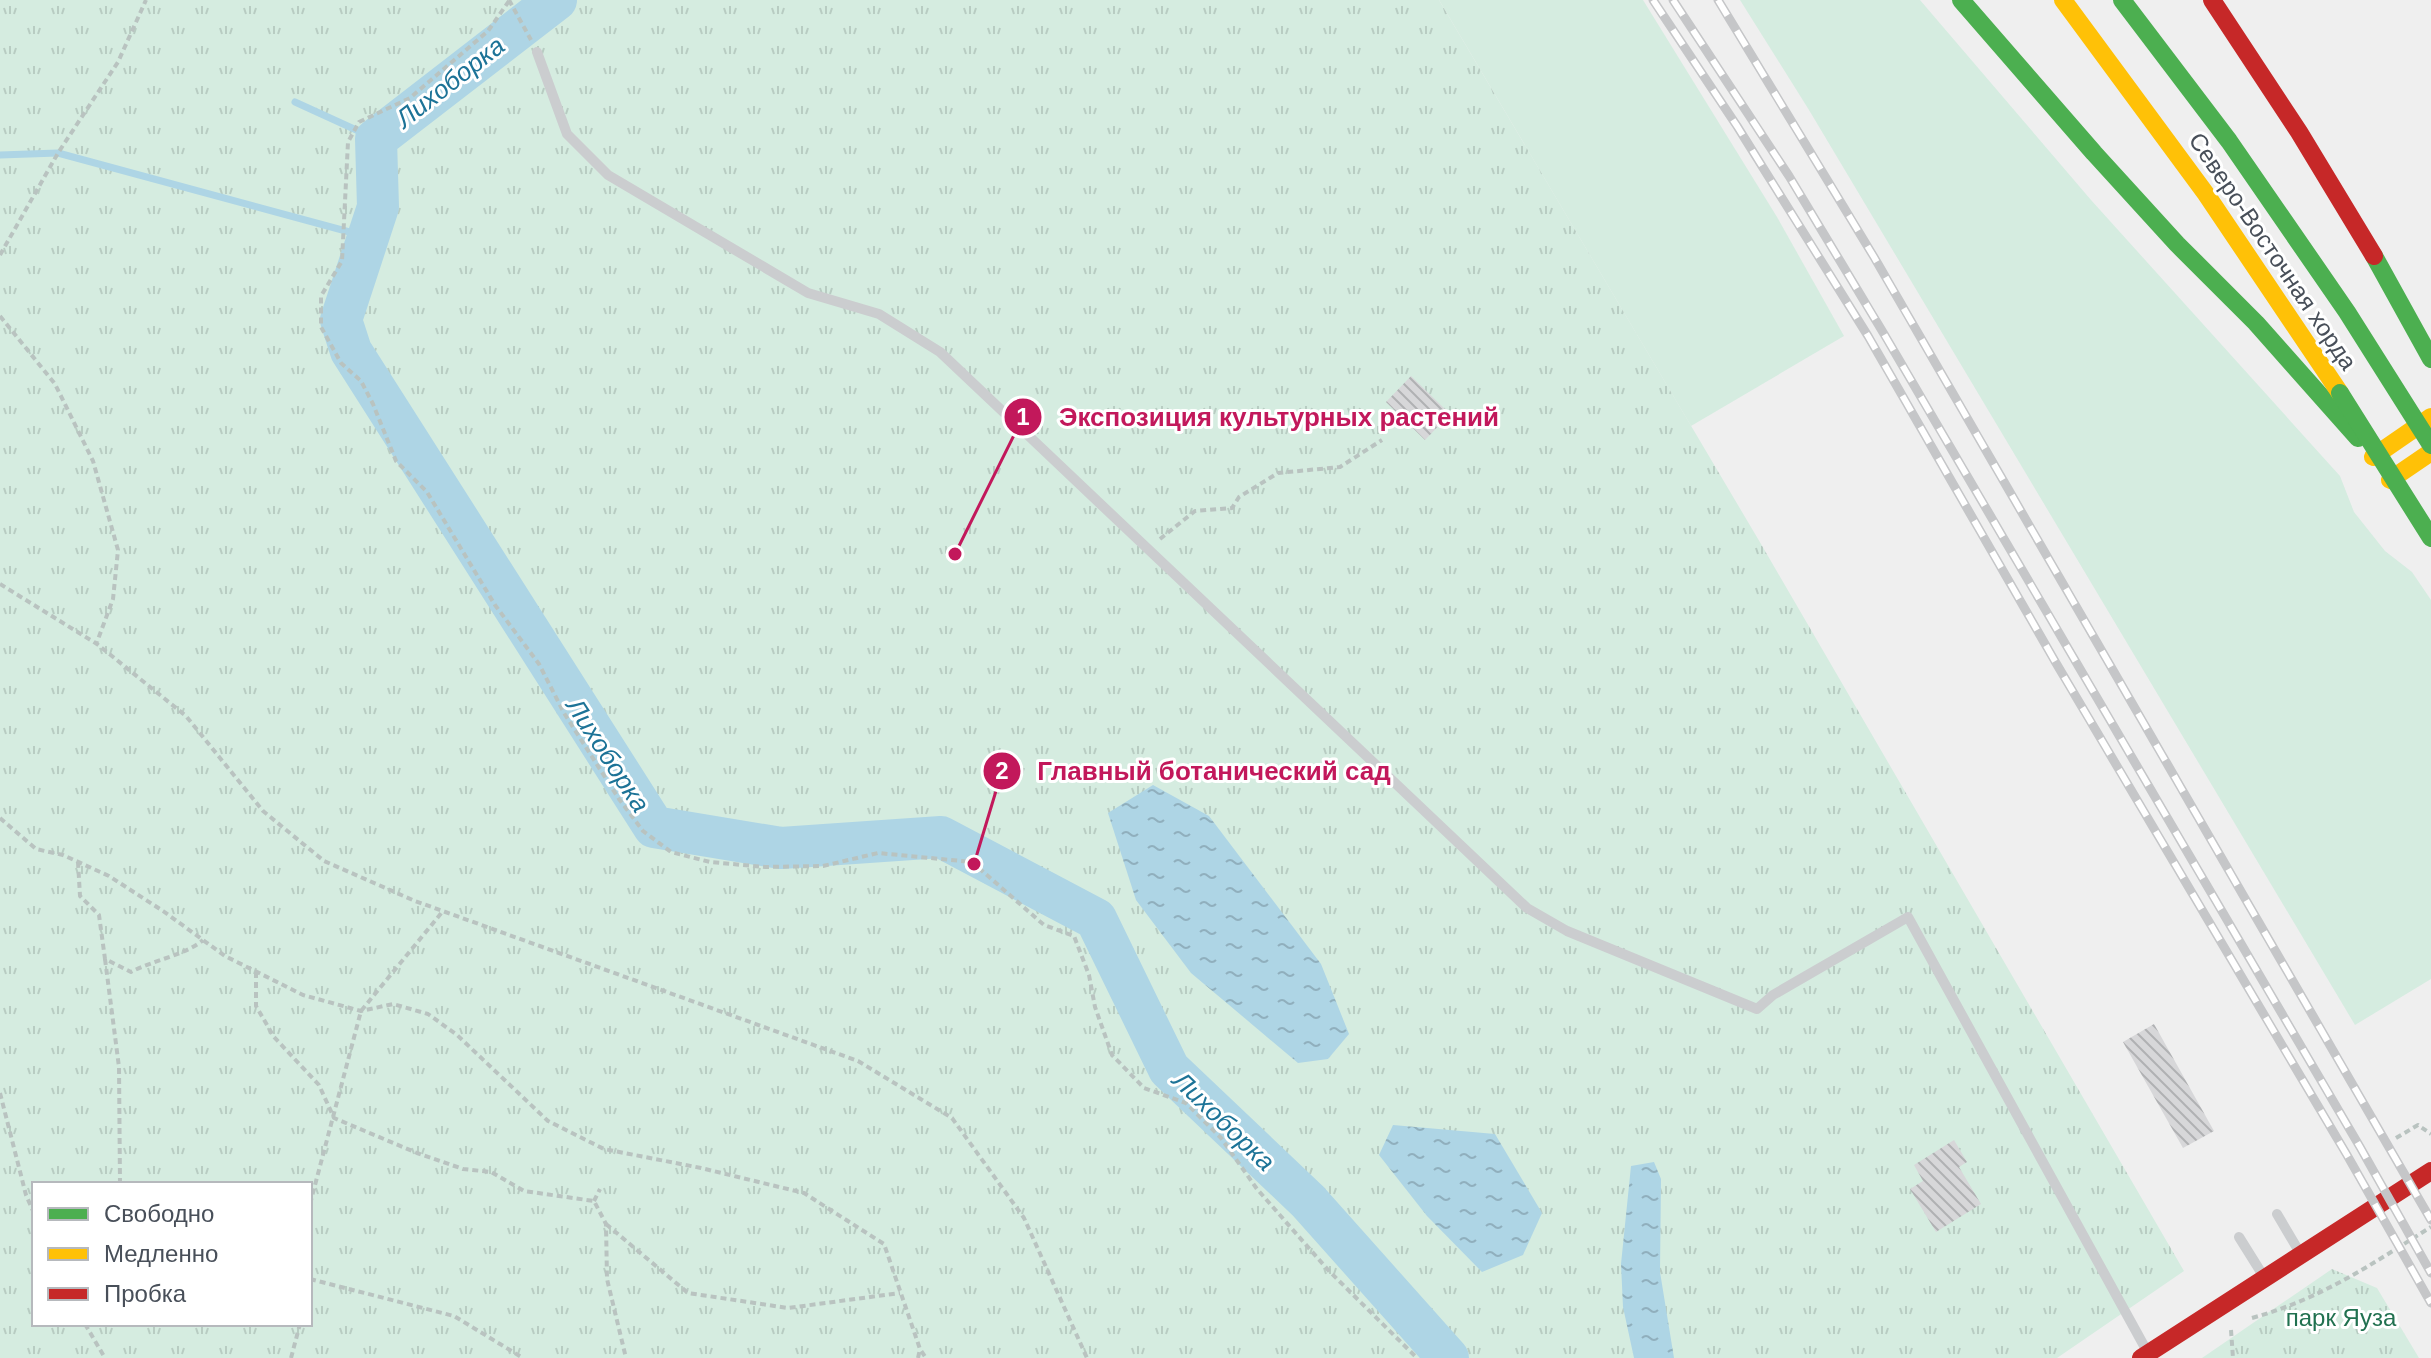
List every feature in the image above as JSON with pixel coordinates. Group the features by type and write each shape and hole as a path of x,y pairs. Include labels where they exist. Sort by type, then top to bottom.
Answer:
{"main road":[{"path":"1961,0 2177,244 2256,323 2373,457 2431,537"},
{"name":"Северо-Восточная хорда","path":"2063,0 2185,162 2279,296 2431,537"},
{"name":"Северо-Восточная хорда","path":"2122,0 2229,141 2320,272 2431,445"},
{"path":"2212,0 2271,87 2401,301 2431,359"},
{"path":"2401,301 2418,316 2431,322"},
{"path":"2373,457 2431,417"},
{"path":"2390,480 2431,452"},
{"path":"2145,1356 2431,1171"}],"lane":[{"path":"537,52 567,134 608,175 808,293 879,314 940,352 1527,908 1567,931 1757,1009 1773,995 1908,917 2145,1356"},
{"path":"2277,1214 2301,1255"},
{"path":"2239,1237 2265,1278"}],"path":[{"path":"0,255 58,153 118,62 146,0"},
{"path":"537,52 509,0 488,31 410,98 359,122 348,142 342,261 321,296 321,327 341,363 361,381 396,461 427,492 495,605 539,664 564,713 619,799 643,831 671,852 710,862 765,867 823,866 878,853 972,862 1044,925 1074,936 1089,975 1095,1007 1112,1055 1144,1088 1186,1103 1221,1138 1257,1189 1329,1271 1417,1358"},
{"path":"0,316 55,384 93,461 118,550 113,599 97,644"},
{"path":"1150,548 1195,511 1232,508 1239,497 1278,473 1340,467 1382,440"},
{"path":"0,584 97,644 186,716 263,811 324,861 443,911 858,1061 952,1118 1024,1218 1087,1358"},
{"path":"0,818 36,849 63,855 109,876 225,956 303,995 361,1011 393,1004 428,1014 457,1035 548,1121 604,1149 804,1193 884,1244 920,1349 926,1358"},
{"path":"78,862 80,896 99,915 105,959 119,1067 120,1182"},
{"path":"312,1196 361,1011 443,911"},
{"path":"105,959 131,972 196,946 203,940"},
{"path":"256,972 256,1006 274,1037 319,1085 334,1118 463,1169 491,1172 524,1191 594,1201"},
{"path":"0,1093 32,1208"},
{"path":"2396,1138 2418,1125 2431,1134"},
{"path":"594,1201 600,1189"},
{"path":"594,1201 606,1224 688,1293 788,1308 900,1293"},
{"path":"606,1224 607,1279 626,1358"},
{"path":"2248,1319 2292,1307 2330,1289 2431,1227"},
{"path":"312,1280 454,1316 523,1358"},
{"path":"2233,1358 2230,1331 2239,1325"},
{"path":"86,1326 105,1358"},
{"path":"291,1358 299,1326"},
{"path":"918,1358 920,1349"}],"green space":[{"path":"0,0 1439,0 1761,544 2184,1271 2057,1358 0,1358"},
{"path":"1439,0 1643,0 1777,217 1844,336 1691,426"},
{"path":"1740,0 1920,0 2091,200 2340,476 2354,512 2385,551 2412,572 2431,600 2431,979 2355,1025 1809,110"},
{"name":"парк Яуза","path":"2332,1269 2377,1288 2419,1358 2202,1358"}],"water":[{"path":"1153,785 1209,816 1321,964 1349,1034 1328,1059 1298,1063 1191,973 1136,900 1108,813"},
{"path":"1393,1125 1495,1134 1542,1213 1523,1255 1482,1272 1427,1216 1379,1155"},
{"path":"1654,1162 1661,1179 1660,1272 1674,1358 1634,1358 1623,1307 1621,1264 1631,1166"}],"building":[{"path":"1411,376 1450,414 1425,440 1386,402"},
{"path":"2154,1024 2214,1131 2183,1148 2123,1042"},
{"path":"1954,1140 1967,1162 1959,1167 1981,1204 1936,1232 1910,1189 1923,1181 1914,1165"}],"waterway":[{"name":"Лихоборка","path":"556,0 376,139 378,207 341,320 351,351 654,827 781,848 941,837 1096,919 1169,1069 1308,1201 1448,1358"},
{"path":"295,102 376,139"},
{"path":"0,155 58,153 368,237"}],"railway":[{"path":"1653,0 1737,126 1868,336 2431,1303"},
{"path":"1673,0 1789,176 1884,334 2431,1273"},
{"path":"1718,0 1874,257 2431,1220"}],"traffic: fast":[{"path":"1961,0 2094,153 2177,244 2256,323 2358,438"},
{"path":"2122,0 2229,141 2347,312 2431,445"},
{"path":"2374,256 2431,359"},
{"path":"2340,393 2431,538"}],"traffic: slow":[{"path":"2063,0 2206,194 2340,393"},
{"path":"2373,457 2431,417"},
{"path":"2390,480 2431,452"}],"traffic: jam":[{"path":"2212,0 2299,132 2374,256"},
{"path":"2141,1358 2431,1171"}],"place":[{"name":"Экспозиция культурных растений","path":"955,554"},
{"name":"Главный ботанический сад","path":"974,864"}]}
